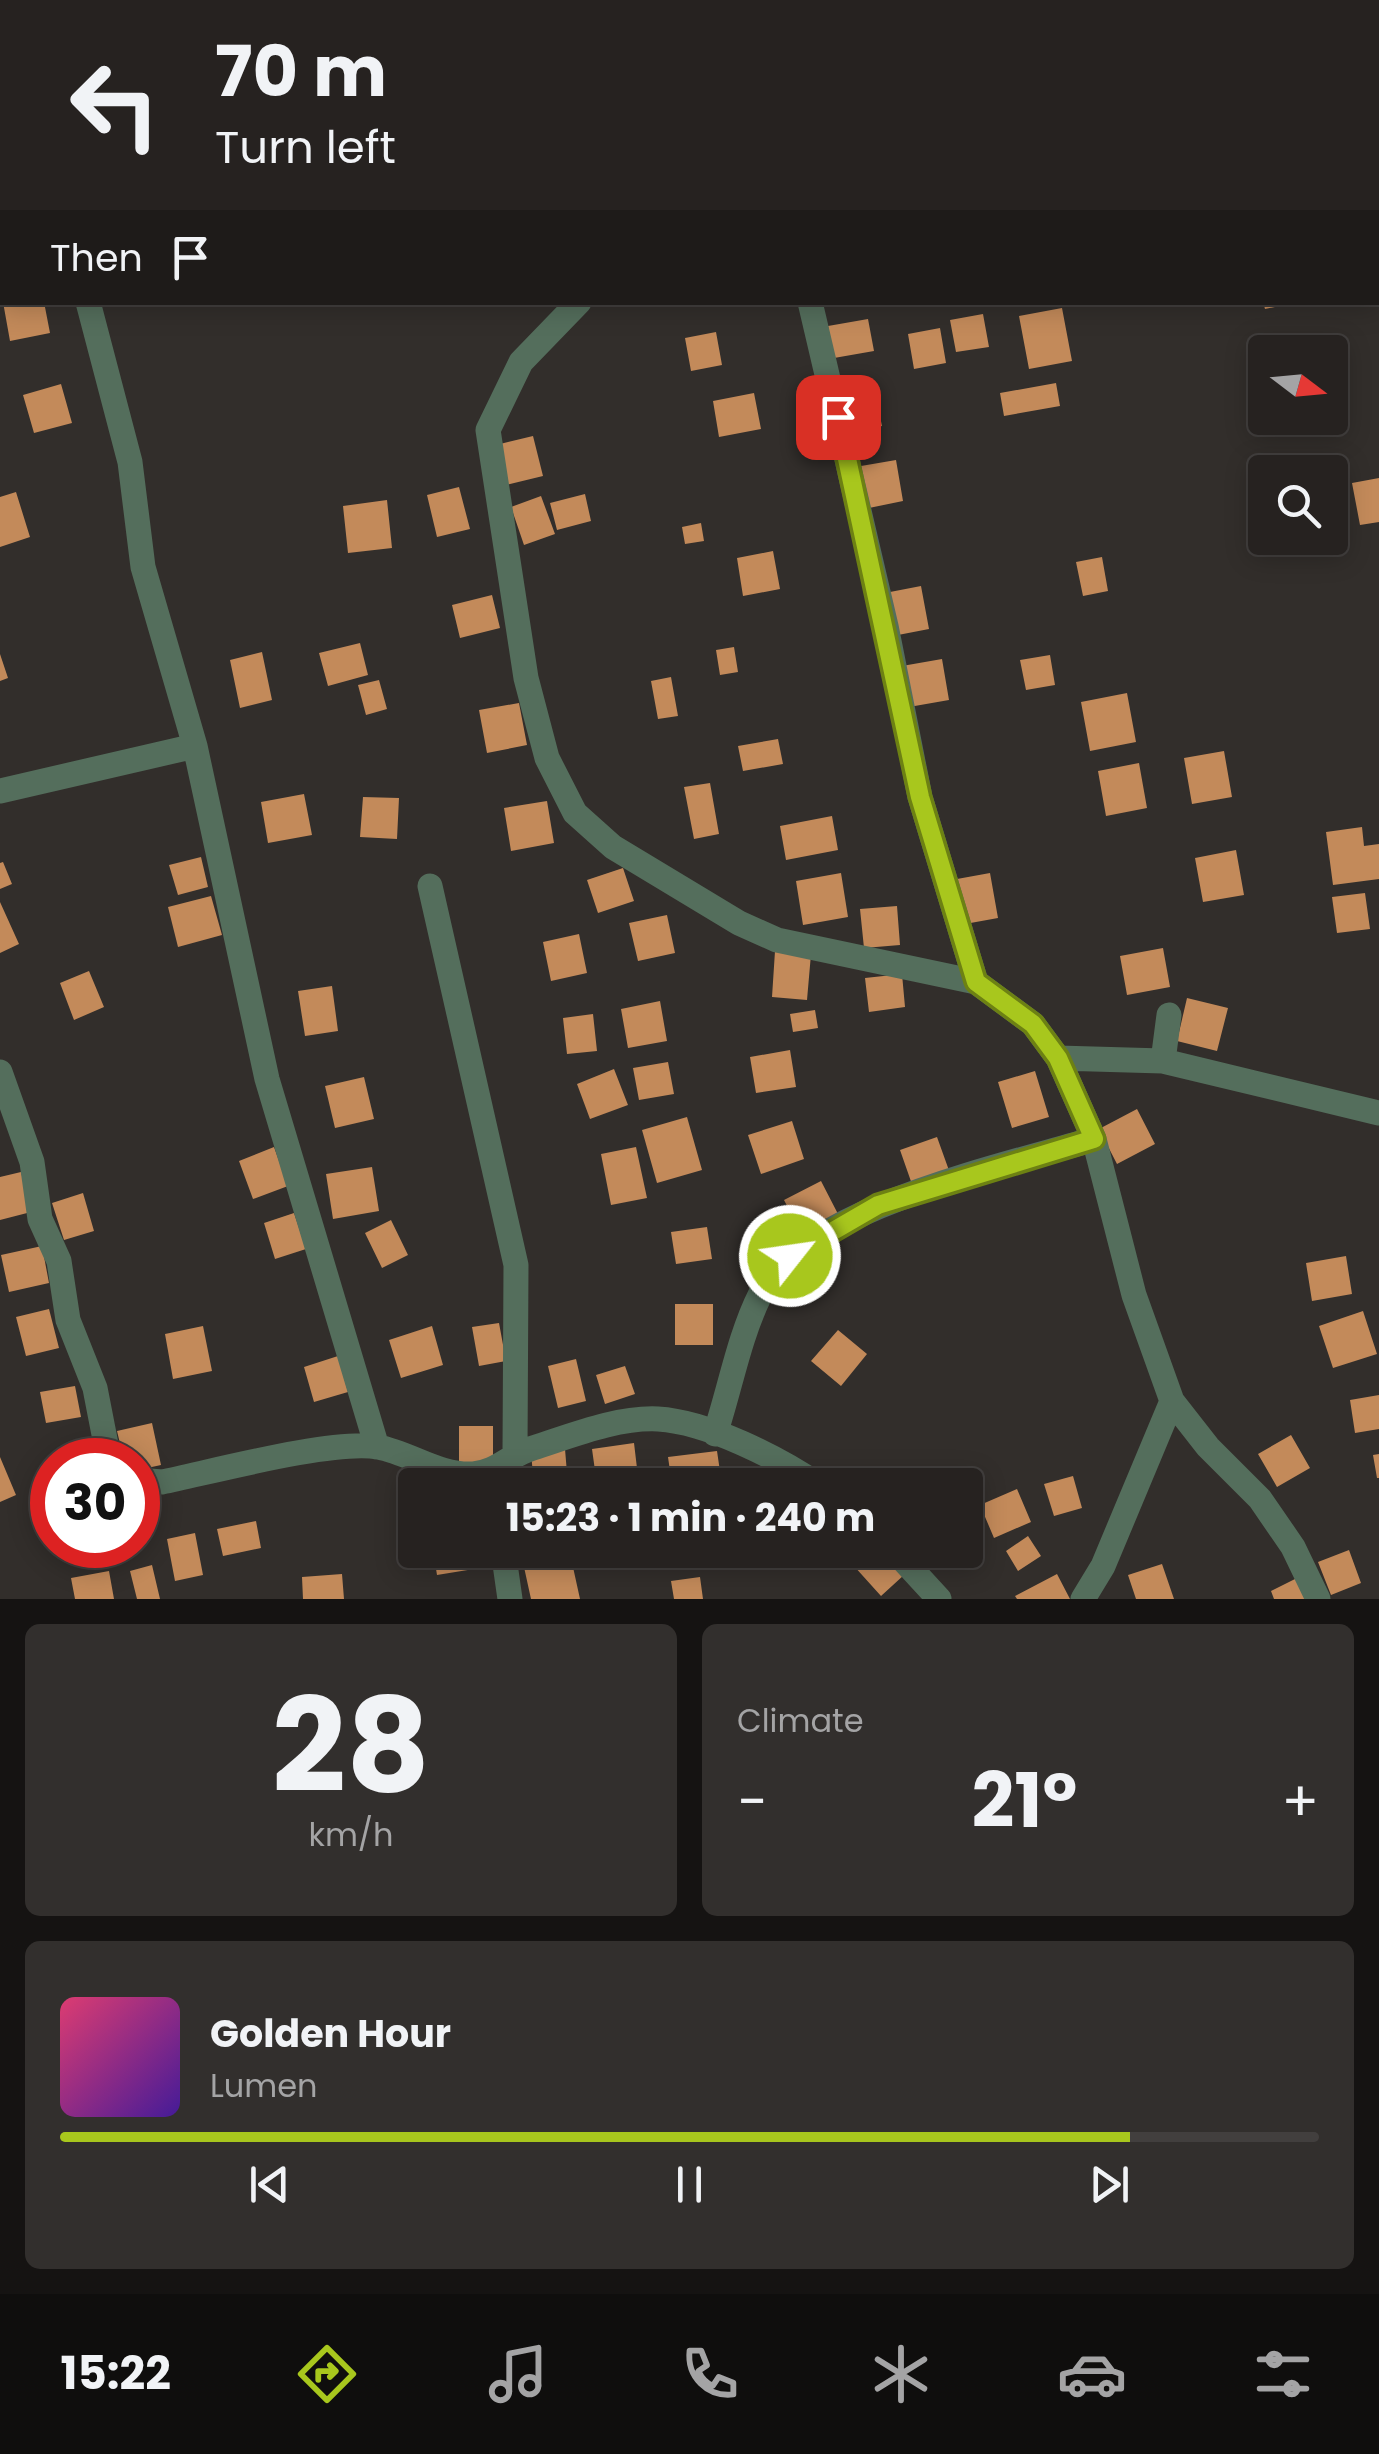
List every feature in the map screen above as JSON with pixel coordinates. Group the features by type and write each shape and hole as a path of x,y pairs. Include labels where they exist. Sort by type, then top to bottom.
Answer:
{"street":[{"path":"89,305 130,462 143,567 195,746 267,1079 378,1447"},
{"path":"576,305 521,362 488,430 526,678 548,758 575,814 613,847 739,922 777,940 976,982 1033,1024 1058,1058 1094,1139 1134,1296 1172,1401 1208,1447 1260,1498 1293,1547 1318,1599"},
{"path":"811,305 886,626 920,797 976,982"},
{"path":"0,791 195,746"},
{"path":"430,886 516,1264 515,1453"},
{"path":"1164,1061 1169,1015"},
{"path":"1058,1058 1164,1061 1379,1113"},
{"path":"0,1072 32,1162 40,1219 60,1261 68,1320 96,1388 105,1438"},
{"path":"715,1434 760,1292 790,1256 878,1205 1094,1139"},
{"path":"1083,1599 1103,1566 1172,1401"},
{"path":"502,1468 515,1453 596,1428 658,1419 715,1434 793,1468"},
{"path":"160,1482 330,1450 378,1447 446,1468"},
{"path":"506,1568 510,1599"},
{"path":"911,1568 939,1599"}],"building":[{"path":"4,305 45,305 50,333 10,341"},
{"path":"1062,308 1072,361 1029,369 1019,316"},
{"path":"983,314 989,347 956,352 950,320"},
{"path":"868,319 874,351 834,358 828,326"},
{"path":"940,328 946,363 914,369 908,334"},
{"path":"716,332 722,365 691,371 685,338"},
{"path":"1056,383 1060,406 1004,416 1000,393"},
{"path":"61,384 72,423 34,433 23,395"},
{"path":"874,388 882,426 852,432 845,393"},
{"path":"754,393 761,429 719,437 713,401"},
{"path":"533,436 543,476 506,485 496,445"},
{"path":"896,460 903,501 869,508 861,466"},
{"path":"1379,478 1379,522 1360,525 1352,483"},
{"path":"459,487 470,529 437,537 427,495"},
{"path":"16,492 30,537 0,547 0,497"},
{"path":"585,494 591,521 557,530 550,503"},
{"path":"541,496 555,534 524,545 511,507"},
{"path":"387,500 392,548 348,553 343,506"},
{"path":"701,523 704,541 685,544 682,527"},
{"path":"773,551 780,589 743,596 737,558"},
{"path":"1102,557 1108,591 1083,596 1076,562"},
{"path":"921,586 929,629 898,635 890,592"},
{"path":"492,595 500,628 460,638 452,605"},
{"path":"360,643 368,675 328,686 319,653"},
{"path":"734,647 738,672 720,675 716,650"},
{"path":"262,652 272,700 240,708 230,660"},
{"path":"0,654 8,678 0,681"},
{"path":"1050,655 1055,685 1026,690 1020,660"},
{"path":"942,659 949,700 909,707 902,666"},
{"path":"671,677 678,716 658,719 651,681"},
{"path":"379,680 387,709 366,715 358,685"},
{"path":"1127,693 1136,742 1090,751 1081,702"},
{"path":"519,703 527,745 487,753 479,710"},
{"path":"778,739 783,764 743,771 738,746"},
{"path":"1224,751 1232,797 1192,804 1184,758"},
{"path":"1139,763 1147,808 1106,816 1098,771"},
{"path":"710,783 719,834 694,839 684,787"},
{"path":"304,794 312,835 268,843 261,802"},
{"path":"363,797 399,798 397,839 360,837"},
{"path":"547,801 554,843 511,851 504,808"},
{"path":"832,816 838,850 786,860 780,826"},
{"path":"1362,827 1364,846 1379,844 1379,879 1333,885 1326,832"},
{"path":"1236,850 1244,895 1203,902 1195,858"},
{"path":"201,857 208,887 178,895 169,865"},
{"path":"3,862 12,884 0,889 0,863"},
{"path":"623,868 634,901 598,913 587,880"},
{"path":"841,873 848,917 803,925 796,881"},
{"path":"990,873 998,918 965,924 957,879"},
{"path":"1365,893 1370,929 1337,933 1332,897"},
{"path":"211,896 222,935 178,947 168,907"},
{"path":"0,902 19,944 0,953"},
{"path":"897,906 900,945 864,948 860,909"},
{"path":"667,915 675,953 638,961 629,923"},
{"path":"579,934 587,973 551,981 543,942"},
{"path":"1163,948 1170,987 1127,995 1120,956"},
{"path":"775,951 811,954 807,1000 772,997"},
{"path":"89,971 104,1007 74,1020 60,983"},
{"path":"902,974 905,1007 869,1012 865,978"},
{"path":"332,986 338,1031 305,1036 298,991"},
{"path":"1187,998 1228,1008 1217,1051 1177,1041"},
{"path":"660,1001 667,1041 628,1048 621,1009"},
{"path":"815,1010 818,1028 793,1032 790,1014"},
{"path":"593,1014 597,1051 567,1054 563,1018"},
{"path":"790,1050 796,1087 756,1093 750,1057"},
{"path":"668,1062 674,1094 639,1100 633,1068"},
{"path":"614,1069 628,1105 590,1119 577,1084"},
{"path":"1035,1071 1049,1117 1012,1128 998,1082"},
{"path":"364,1077 374,1119 335,1128 325,1086"},
{"path":"1137,1109 1155,1144 1117,1164 1099,1129"},
{"path":"687,1117 702,1170 657,1183 642,1130"},
{"path":"792,1121 804,1159 761,1174 748,1135"},
{"path":"937,1137 951,1176 914,1190 900,1150"},
{"path":"274,1147 288,1186 253,1199 239,1161"},
{"path":"636,1147 647,1198 611,1205 601,1154"},
{"path":"372,1167 379,1211 333,1219 326,1174"},
{"path":"21,1172 31,1212 0,1220 0,1177"},
{"path":"821,1181 838,1214 801,1233 784,1200"},
{"path":"83,1193 94,1231 64,1240 52,1203"},
{"path":"294,1213 306,1249 275,1259 264,1223"},
{"path":"391,1220 408,1255 382,1268 365,1233"},
{"path":"707,1227 712,1259 676,1264 671,1232"},
{"path":"42,1246 49,1283 9,1292 1,1255"},
{"path":"1346,1256 1352,1294 1312,1301 1306,1263"},
{"path":"675,1304 713,1304 713,1345 675,1345"},
{"path":"49,1309 59,1348 26,1356 16,1317"},
{"path":"1363,1311 1377,1354 1333,1368 1319,1326"},
{"path":"499,1323 506,1361 479,1366 472,1327"},
{"path":"203,1326 212,1371 173,1379 165,1334"},
{"path":"432,1326 443,1365 401,1378 389,1340"},
{"path":"838,1330 867,1354 841,1386 811,1361"},
{"path":"338,1356 348,1392 314,1402 304,1367"},
{"path":"576,1359 586,1401 558,1408 548,1366"},
{"path":"625,1366 635,1394 605,1404 596,1375"},
{"path":"75,1386 81,1417 46,1423 40,1392"},
{"path":"1379,1395 1379,1429 1355,1433 1350,1400"},
{"path":"152,1423 155,1438 119,1438 117,1431"},
{"path":"459,1426 493,1426 493,1468 459,1468"},
{"path":"1291,1435 1310,1468 1277,1487 1258,1454"},
{"path":"634,1443 637,1468 595,1468 592,1449"},
{"path":"565,1449 567,1468 532,1468 531,1453"},
{"path":"717,1451 720,1468 670,1468 668,1457"},
{"path":"1379,1454 1379,1478 1377,1478 1373,1455"},
{"path":"0,1457 16,1495 0,1502"},
{"path":"1073,1476 1082,1508 1054,1516 1044,1484"},
{"path":"1017,1489 1031,1522 994,1538 983,1504"},
{"path":"256,1521 261,1548 223,1556 217,1529"},
{"path":"195,1533 203,1575 175,1581 167,1539"},
{"path":"1028,1536 1041,1556 1018,1571 1006,1551"},
{"path":"1349,1550 1361,1583 1331,1595 1318,1562"},
{"path":"1162,1564 1174,1599 1136,1599 1128,1575"},
{"path":"153,1568 160,1599 137,1599 130,1571"},
{"path":"436,1568 480,1568 437,1575"},
{"path":"524,1568 573,1568 580,1599 531,1599"},
{"path":"856,1568 898,1568 904,1575 881,1596"},
{"path":"109,1571 114,1599 75,1599 71,1578"},
{"path":"342,1574 344,1599 303,1599 302,1577"},
{"path":"1057,1574 1070,1599 1015,1596"},
{"path":"700,1577 703,1599 674,1599 671,1581"},
{"path":"1297,1578 1307,1599 1274,1599 1271,1591"}],"route":[{"path":"790,1256 878,1205 1094,1139 1058,1058 1033,1024 976,982 946,894 920,797 838,417"}]}
